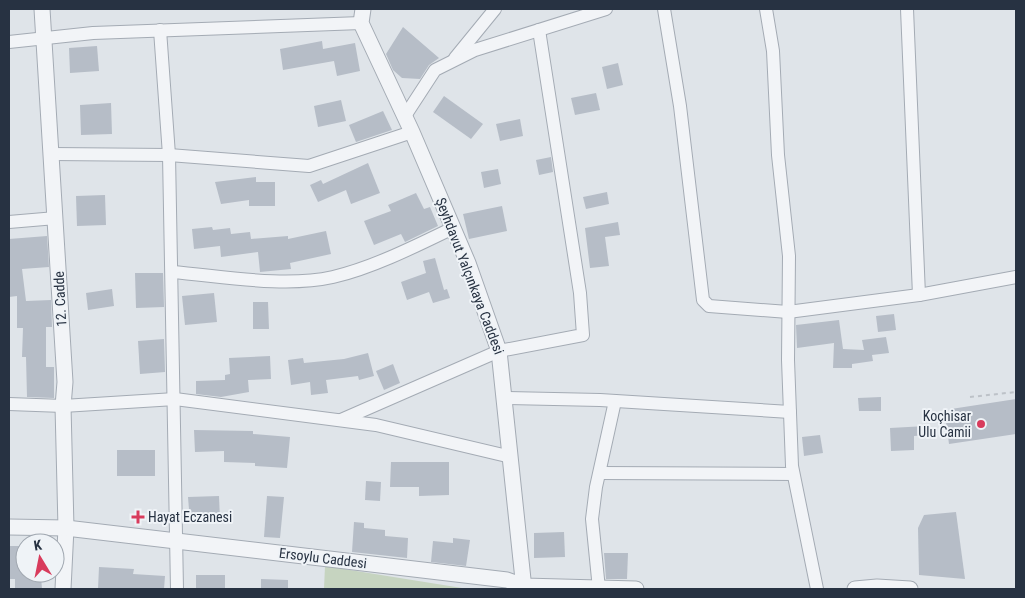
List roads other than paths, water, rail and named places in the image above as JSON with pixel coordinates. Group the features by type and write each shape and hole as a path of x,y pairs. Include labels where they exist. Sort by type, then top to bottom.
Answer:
{"street":[{"name":"12. Cadde","path":"42,9 65,382 63,406 66,528 63,589"},
{"path":"452,62 495,9"},
{"path":"405,116 435,70 474,50 606,9"},
{"path":"664,9 680,106 703,300 709,306 788,312 919,295 1016,277"},
{"path":"766,9 773,52 778,155 789,256 788,312 793,474 817,589"},
{"path":"908,9 919,295"},
{"path":"9,42 93,33 362,16"},
{"name":"Şeyhdavut Yalçınkaya Caddesi","path":"362,16 453,228 499,351 524,588"},
{"path":"160,30 169,155 178,541 177,589"},
{"path":"341,420 499,351 583,335 580,293 539,30"},
{"path":"52,154 169,155 310,166 412,132"},
{"path":"9,222 56,218"},
{"path":"172,272 270,280 332,277 401,253 453,228"},
{"path":"505,398 615,401 790,412"},
{"path":"9,404 63,406 175,399 376,425 511,457"},
{"path":"599,589 592,520 615,401"},
{"path":"600,473 793,474"},
{"name":"Ersoylu Caddesi","path":"9,527 66,528 178,541 507,580 524,588 636,589"},
{"path":"855,589 910,589"}],"place":[{"name":"Koçhisar Ulu Camii","path":"981,424"},
{"name":"Hayat Eczanesi","path":"138,517"}]}
